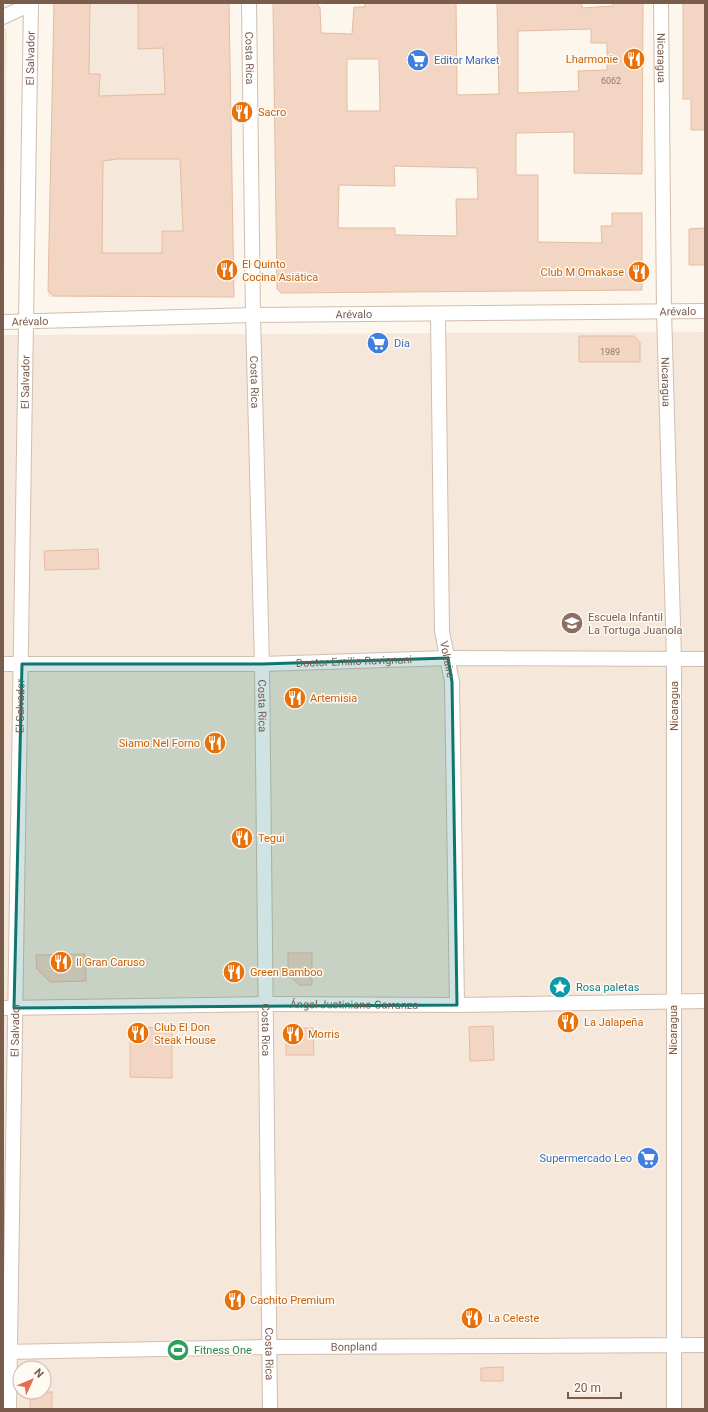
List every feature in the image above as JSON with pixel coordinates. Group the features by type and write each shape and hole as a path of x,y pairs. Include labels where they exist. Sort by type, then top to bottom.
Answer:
{"street":[{"name":"Costa Rica","path":"249,3 253,315 262,664 270,1409"},
{"name":"Nicaragua","path":"661,3 664,311 674,659 674,1409"},
{"path":"3,16 31,4"},
{"name":"El Salvador","path":"9,1409 7,1352 9,1008 22,664 31,4"},
{"name":"Arévalo","path":"3,322 253,315 705,311"},
{"name":"Voltaire","path":"438,314 442,631 452,682 457,1005"},
{"name":"Doctor Emilio Ravignani","path":"3,664 262,664 448,658 705,659"},
{"name":"Ángel Justiniano Carranza","path":"9,1008 266,1004 457,1005 705,1001"},
{"name":"Bonpland","path":"7,1352 270,1347 705,1345"}],"highlighted area":[{"path":"448,658 452,682 457,1005 14,1008 22,664 262,664"}],"shaded area":[{"path":"54,3 229,3 234,297 48,297"},
{"path":"7,28 4,289 3,297 3,29"},
{"path":"705,332 705,1409 3,1409 3,335"}],"building":[{"path":"54,3 90,3 89,74 100,74 99,96 165,94 163,48 138,49 138,3 229,3 234,297 54,296 48,291","holes":["118,159 180,159 183,231 162,231 162,253 102,253 103,161"]},
{"path":"273,3 318,3 318,7 320,7 321,33 352,34 354,7 365,7 365,3 456,3 457,95 499,94 497,3 582,3 582,8 613,6 613,3 643,3 642,174 574,173 574,132 516,133 516,175 538,175 538,242 602,243 601,226 612,226 612,213 642,213 642,290 281,293 277,289","holes":["591,29 591,43 607,43 607,70 578,71 579,91 518,93 518,31","347,59 379,59 380,111 347,111","394,166 477,168 478,199 456,199 457,236 395,235 395,228 338,228 339,185 395,186"]},
{"path":"683,3 705,3 705,130 691,130 691,99 683,99"},
{"path":"705,228 705,265 689,265 689,229"},
{"path":"579,336 634,336 640,342 640,362 579,362"},
{"path":"98,549 99,569 45,570 44,551"},
{"path":"288,953 312,953 312,985 300,985 288,975"},
{"name":"Il Gran Caruso","path":"85,954 86,981 50,982 37,969 36,955"},
{"path":"493,1026 494,1060 470,1061 469,1027"},
{"path":"130,1027 172,1028 172,1078 130,1077"},
{"path":"293,1028 313,1028 314,1055 286,1055 286,1037"},
{"path":"503,1367 503,1381 481,1381 481,1368"},
{"path":"30,1400 52,1400 52,1409 30,1409"}],"place":[{"name":"Lharmonie","path":"634,59"},
{"name":"Editor Market","path":"418,60"},
{"name":"Sacro","path":"242,112"},
{"name":"El Quinto Cocina Asiática","path":"227,270"},
{"name":"Club M Omakase","path":"639,272"},
{"name":"Dia","path":"378,343"},
{"name":"Escuela Infantil La Tortuga Juanola","path":"572,623"},
{"name":"Artemisia","path":"295,698"},
{"name":"Siamo Nel Forno","path":"215,743"},
{"name":"Tegui","path":"242,838"},
{"name":"Il Gran Caruso","path":"61,962"},
{"name":"Green Bamboo","path":"234,972"},
{"name":"Rosa paletas","path":"560,987"},
{"name":"La Jalapeña","path":"568,1022"},
{"name":"Club El Don Steak House","path":"138,1033"},
{"name":"Morris","path":"293,1034"},
{"name":"Supermercado Leo","path":"648,1158"},
{"name":"Cachito Premium","path":"235,1300"},
{"name":"La Celeste","path":"472,1318"},
{"name":"Fitness One","path":"178,1350"}]}
